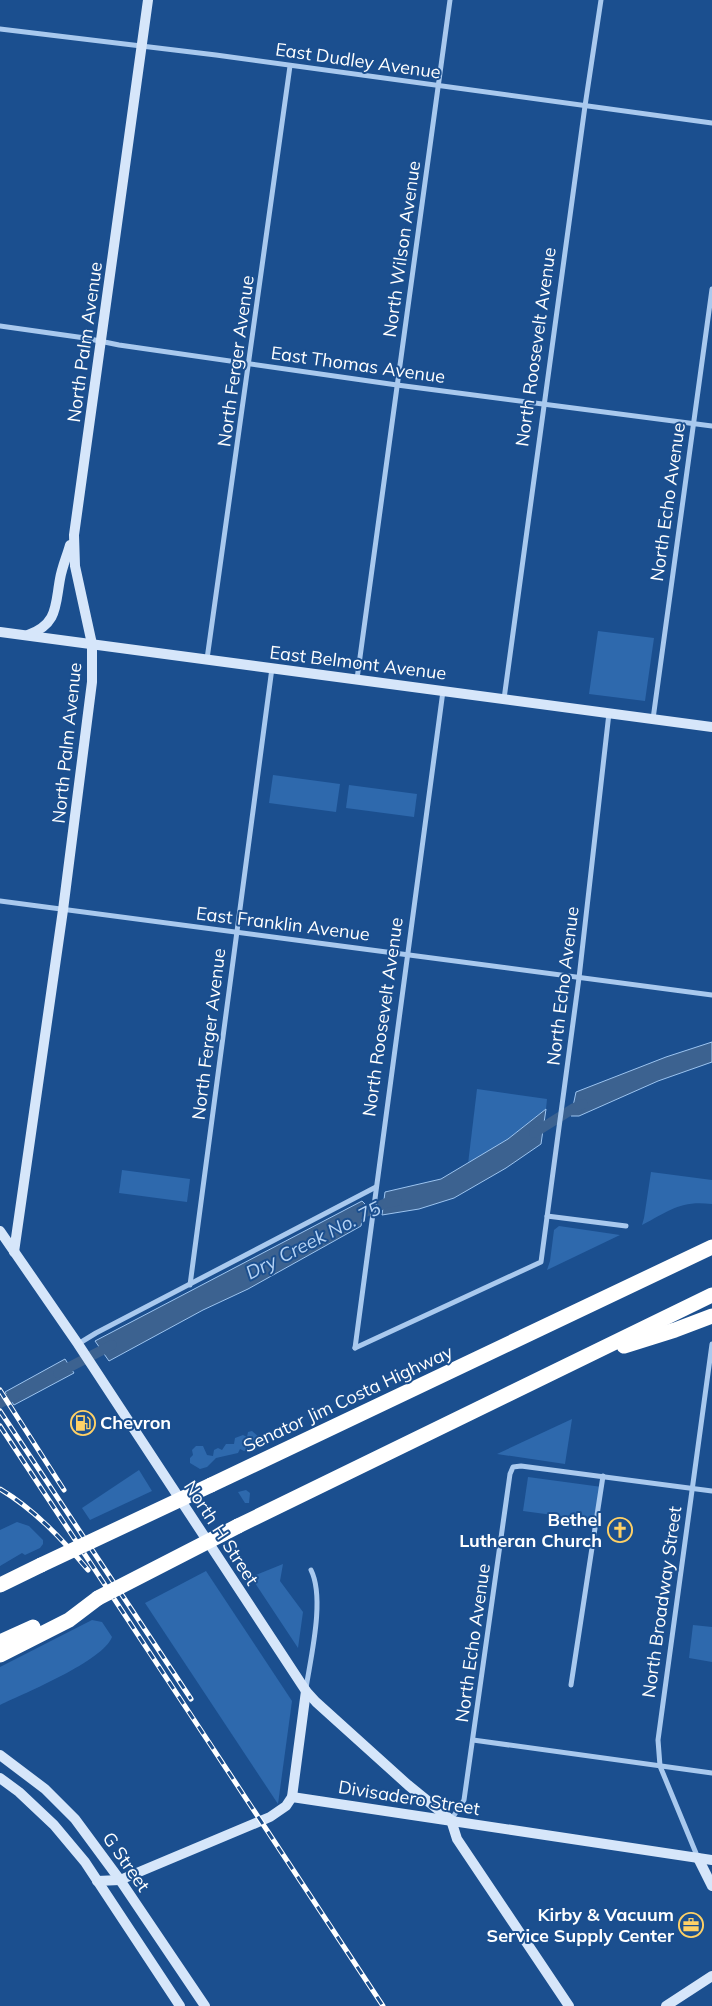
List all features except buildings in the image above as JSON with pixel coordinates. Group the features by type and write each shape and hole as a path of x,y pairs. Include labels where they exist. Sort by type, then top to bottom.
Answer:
{"highway":[{"path":"686,1259 712,1242"},
{"name":"Senator Jim Costa Highway","path":"0,1586 712,1247"},
{"path":"0,1642 75,1612 98,1598 238,1526 712,1294"},
{"path":"579,1360 675,1330 712,1316"},
{"path":"0,1655 69,1620 75,1612"}],"main road":[{"name":"North Palm Avenue","path":"14,1252 63,910 92,689 92,644 74,566 74,535 148,0"},
{"path":"27,635 46,625 54,614 62,572 74,535"},
{"name":"East Belmont Avenue","path":"0,632 712,727"},
{"name":"North H Street","path":"0,1230 78,1344 306,1691 408,1785 451,1820"},
{"path":"97,1881 120,1880 270,1818 286,1806 292,1797 306,1691"},
{"name":"G Street","path":"0,1755 45,1789 88,1835 205,2006"},
{"name":"G Street","path":"0,1778 19,1792 54,1825 85,1862 180,2006"},
{"name":"Divisadero Street","path":"292,1797 712,1860"},
{"path":"451,1820 457,1839 569,2006"},
{"path":"698,1858 712,1886"},
{"path":"106,1895 120,1880"},
{"path":"666,2006 712,1976"}],"street":[{"name":"North Wilson Avenue","path":"357,679 450,0"},
{"name":"North Roosevelt Avenue","path":"504,699 601,0"},
{"name":"East Dudley Avenue","path":"0,29 141,46 712,123"},
{"name":"North Ferger Avenue","path":"207,659 250,364 290,66"},
{"name":"North Echo Avenue","path":"653,719 712,288"},
{"name":"East Thomas Avenue","path":"0,326 397,385 712,426"},
{"name":"North Ferger Avenue","path":"190,1285 272,668"},
{"name":"North Roosevelt Avenue","path":"443,690 355,1348 541,1262"},
{"name":"North Echo Avenue","path":"541,1262 579,978 608,713"},
{"name":"East Franklin Avenue","path":"0,901 712,995"},
{"path":"78,1344 376,1187"},
{"path":"547,1216 626,1226"},
{"name":"North Broadway Street","path":"698,1858 660,1766 658,1733 712,1344"},
{"name":"North Echo Avenue","path":"451,1820 464,1800 510,1474 513,1467 521,1466 603,1476"},
{"path":"571,1685 603,1476 712,1491"},
{"path":"306,1691 318,1600 317,1584 312,1570"},
{"path":"473,1740 712,1773"}],"shaded area":[{"path":"598,631 654,638 645,701 589,694"},
{"path":"273,775 340,784 336,812 269,803"},
{"path":"349,785 417,794 414,817 346,808"},
{"path":"477,1089 547,1099 546,1109 508,1139 468,1164"},
{"path":"122,1170 190,1179 187,1202 119,1193"},
{"path":"651,1172 712,1180 712,1204 683,1205 642,1225"},
{"path":"559,1226 620,1235 547,1270 554,1230"},
{"path":"572,1419 565,1464 497,1454"},
{"path":"252,1431 260,1438 258,1443 252,1442 249,1448 244,1451 240,1449 238,1453 216,1458 207,1467 200,1469 190,1463 190,1458 193,1455 192,1450 196,1446 203,1446 207,1455 213,1456 214,1450 218,1448 222,1450 226,1444 234,1444 235,1438 243,1435 247,1437 248,1432"},
{"path":"139,1470 152,1491 90,1520 82,1508"},
{"path":"528,1477 602,1487 597,1521 523,1511"},
{"path":"246,1490 250,1493 249,1503 245,1503 238,1492"},
{"path":"17,1522 29,1526 43,1540 43,1544 40,1548 25,1555 22,1553 0,1566 0,1530"},
{"path":"283,1564 280,1581 303,1612 298,1648 251,1577"},
{"path":"206,1571 292,1701 278,1804 145,1603"},
{"path":"92,1620 102,1622 112,1637 106,1646 94,1656 62,1676 0,1705 0,1667"},
{"path":"693,1625 712,1627 712,1662 689,1658"}],"water":[{"path":"712,1042 712,1062 658,1081 579,1116 571,1116 576,1092 666,1057"},
{"path":"546,1109 541,1144 506,1168 454,1198 419,1209 382,1215 385,1192 441,1179 508,1139"},
{"path":"362,1201 365,1204 361,1226 248,1289 203,1310 109,1361 95,1341"},
{"path":"65,1359 74,1373 14,1405 5,1392"}],"waterway":[{"name":"Dry Creek No. 75","path":"534,1133 583,1104"},
{"name":"Dry Creek No. 75","path":"352,1218 386,1203 397,1201"},
{"name":"Dry Creek No. 75","path":"58,1373 112,1345"},
{"name":"Dry Creek No. 75","path":"0,1403 21,1392"}],"railway":[{"path":"0,1390 64,1490"},
{"path":"0,1411 191,1699"},
{"path":"0,1426 383,2006"},
{"path":"0,1489 25,1506 47,1526 88,1570"}],"place":[{"name":"Chevron","path":"83,1423"},
{"name":"Bethel Lutheran Church","path":"620,1530"},
{"name":"Kirby & Vacuum Service Supply Center","path":"691,1925"}]}
